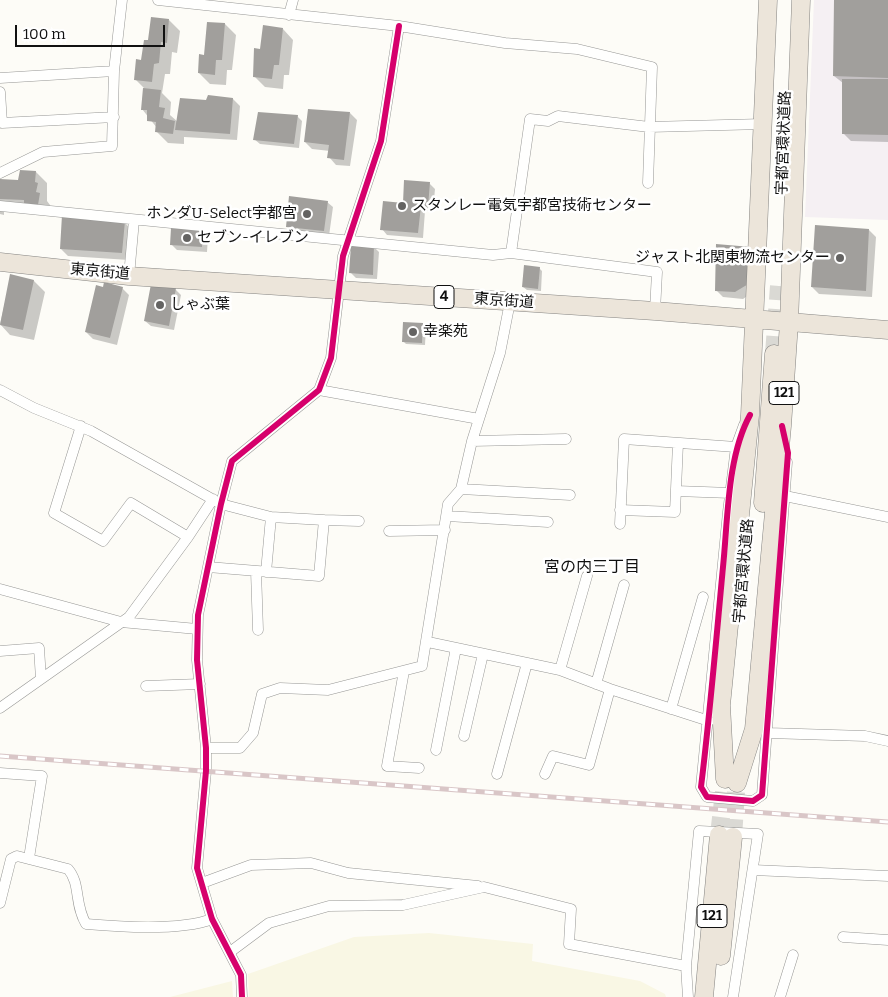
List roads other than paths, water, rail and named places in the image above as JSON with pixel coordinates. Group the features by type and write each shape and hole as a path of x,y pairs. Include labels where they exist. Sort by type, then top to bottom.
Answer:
{"highway":[{"name":"121","path":"731,786 721,705 750,414 768,0"},
{"name":"宇都宮環状道路","path":"779,0 773,286 791,0"},
{"name":"121","path":"731,786 754,729 782,426 789,322 801,0"},
{"name":"東京街道","path":"0,262 129,276 655,311 888,330"},
{"name":"宇都宮環状道路","path":"731,786 769,352"},
{"name":"121","path":"704,997 726,836 717,997"}],"street":[{"path":"0,174 44,152 112,146 114,71 122,0"},
{"path":"158,0 400,26 506,43 577,49 652,67 648,183"},
{"path":"289,15 293,0"},
{"path":"242,997 241,975 212,919 197,868 206,791 206,748 197,629 208,567 216,501 232,461 319,390 331,358 343,256 381,141 400,26"},
{"path":"0,78 114,71"},
{"path":"0,92 2,123 114,117"},
{"path":"511,253 530,119 548,121 558,116 649,127 763,124"},
{"path":"0,206 493,255 511,253 657,272 655,311"},
{"path":"129,276 134,220"},
{"path":"206,748 240,748 254,733 262,694 280,688 328,690 422,666 428,642 448,504 461,489 472,441 500,353 510,302"},
{"path":"0,390 34,408 81,426 216,501 270,517 359,521"},
{"path":"319,390 479,419"},
{"path":"750,414 736,447 701,787 707,797 753,801 762,795 788,453 782,426"},
{"path":"81,426 54,512 103,541 131,504 188,537"},
{"path":"472,441 566,439"},
{"path":"620,524 624,440 736,447"},
{"path":"620,510 675,512 678,443"},
{"path":"461,489 570,495"},
{"path":"676,491 731,492"},
{"path":"785,496 888,517"},
{"path":"0,708 129,617 216,501"},
{"path":"447,516 548,522"},
{"path":"258,630 261,571 270,517"},
{"path":"208,567 319,576 324,520"},
{"path":"389,531 445,530"},
{"path":"560,670 588,576"},
{"path":"596,684 624,585"},
{"path":"0,589 121,622 197,629"},
{"path":"671,709 703,597"},
{"path":"428,642 560,670 610,689 709,721"},
{"path":"0,651 38,648 40,679"},
{"path":"436,750 456,648"},
{"path":"464,736 483,654"},
{"path":"497,774 527,663"},
{"path":"404,671 387,766 419,768"},
{"path":"146,686 200,684"},
{"path":"545,774 553,756 589,765 610,689"},
{"path":"768,733 865,736 888,740"},
{"path":"0,773 42,776 29,858"},
{"path":"688,997 686,966 699,831 758,834 732,997"},
{"path":"0,902 11,859 17,856 68,869 75,881 79,913 86,924 182,925 200,924 212,919"},
{"path":"202,883 251,865 311,863 348,873 453,882 484,887 571,909 570,944 686,966"},
{"path":"752,870 888,876"},
{"path":"230,952 269,923 329,906 404,905 484,887"},
{"path":"843,937 888,940"},
{"path":"780,997 793,955"}],"tunnel":[{"path":"774,354 779,286"},
{"path":"719,835 724,792"},
{"path":"733,837 736,792"}],"railway":[{"path":"0,756 888,822"}],"place":[{"name":"スタンレー電気宇都宮技術センター","path":"402,206"},
{"name":"ホンダU-Select宇都宮","path":"307,214"},
{"name":"セブン-イレブン","path":"187,238"},
{"name":"ジャスト北関東物流センター","path":"840,258"},
{"name":"しゃぶ葉","path":"160,305"},
{"name":"幸楽苑","path":"413,332"}],"district":[{"name":"宮の内三丁目","path":"592,568"}]}
